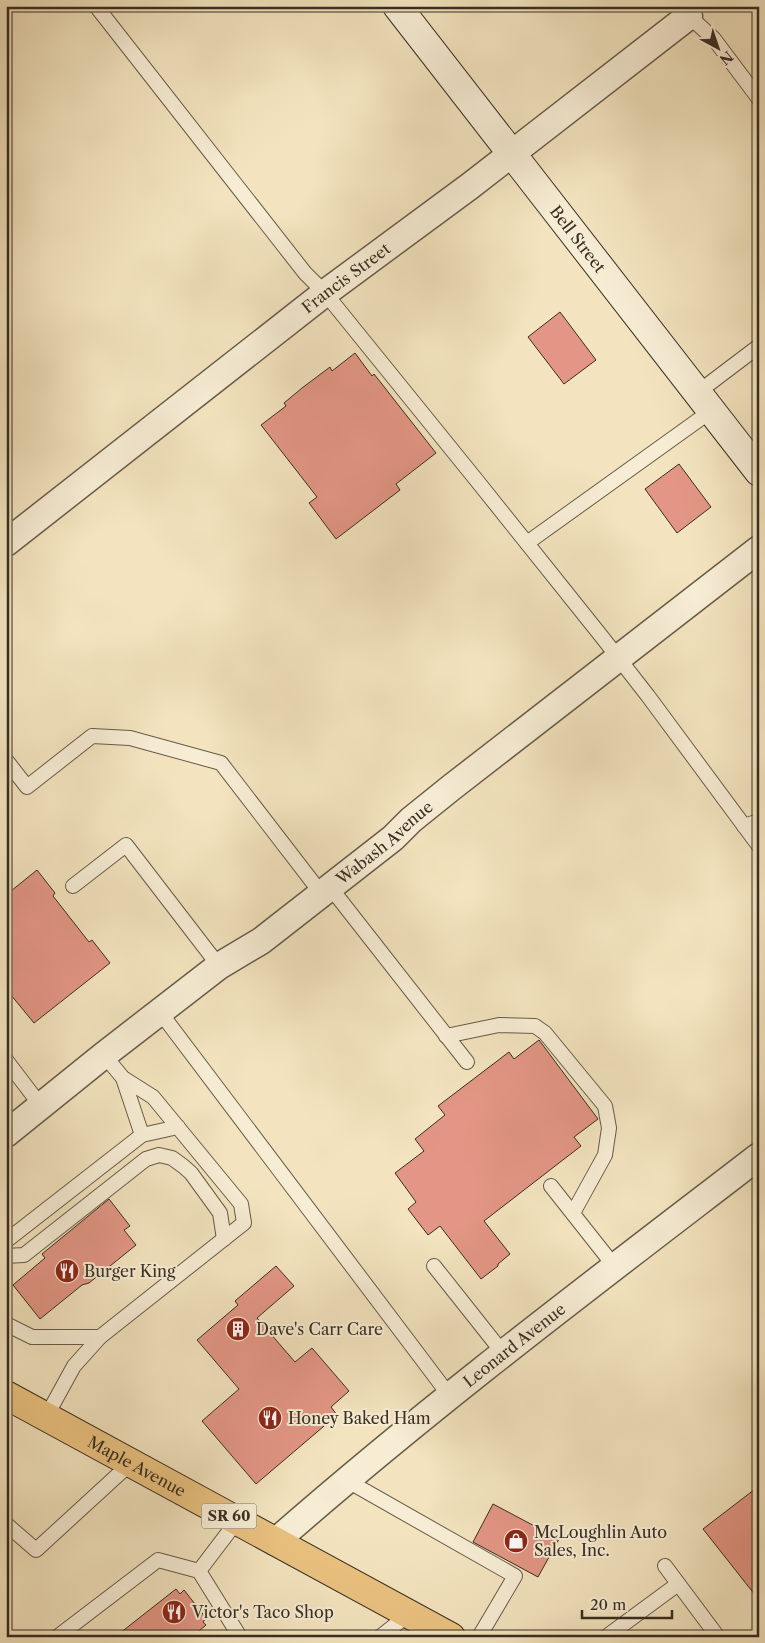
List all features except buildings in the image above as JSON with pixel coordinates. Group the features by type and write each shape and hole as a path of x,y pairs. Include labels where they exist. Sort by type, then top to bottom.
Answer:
{"main road":[{"name":"Maple Avenue","path":"6,1396 132,1462 451,1637"}],"street":[{"name":"Bell Street","path":"397,6 759,472"},
{"name":"Francis Street","path":"6,543 324,293 512,153 686,11"},
{"name":"Wabash Avenue","path":"6,1134 219,966 260,941 326,890 392,838 438,798 759,549"},
{"name":"Leonard Avenue","path":"275,1542 346,1480 450,1395 759,1156"}],"lane":[{"path":"96,6 305,273 324,293 527,543 648,696 759,846"},
{"path":"686,11 714,39 759,99"},
{"path":"527,543 704,402 759,346"},
{"path":"6,760 27,787 92,736 130,738 221,763 467,1062"},
{"path":"744,826 759,821"},
{"path":"73,886 126,845 219,966"},
{"path":"160,1012 450,1395"},
{"path":"446,1036 499,1025 535,1026 545,1032 605,1106 609,1128 605,1155 573,1213"},
{"path":"46,1417 74,1366 100,1336 244,1223 241,1204 153,1097 123,1078 104,1055"},
{"path":"6,1061 41,1106"},
{"path":"123,1078 142,1135"},
{"path":"6,1241 142,1135 178,1127"},
{"path":"6,1256 24,1255 146,1159 159,1155 172,1158 191,1174 220,1214 224,1239"},
{"path":"551,1186 615,1266"},
{"path":"434,1266 503,1353"},
{"path":"6,1324 32,1337 100,1336"},
{"path":"6,1524 36,1550 132,1462"},
{"path":"346,1480 515,1576 479,1637"},
{"path":"198,1571 237,1521"},
{"path":"57,1637 158,1560 198,1571 240,1637"},
{"path":"665,1566 718,1637"},
{"path":"606,1637 678,1584"},
{"path":"380,1637 409,1614"}],"place":[{"name":"Burger King","path":"67,1271"},
{"name":"Dave's Carr Care","path":"238,1329"},
{"name":"Honey Baked Ham","path":"270,1418"},
{"name":"McLoughlin Auto Sales, Inc.","path":"516,1541"},
{"name":"Victor's Taco Shop","path":"174,1612"}]}
